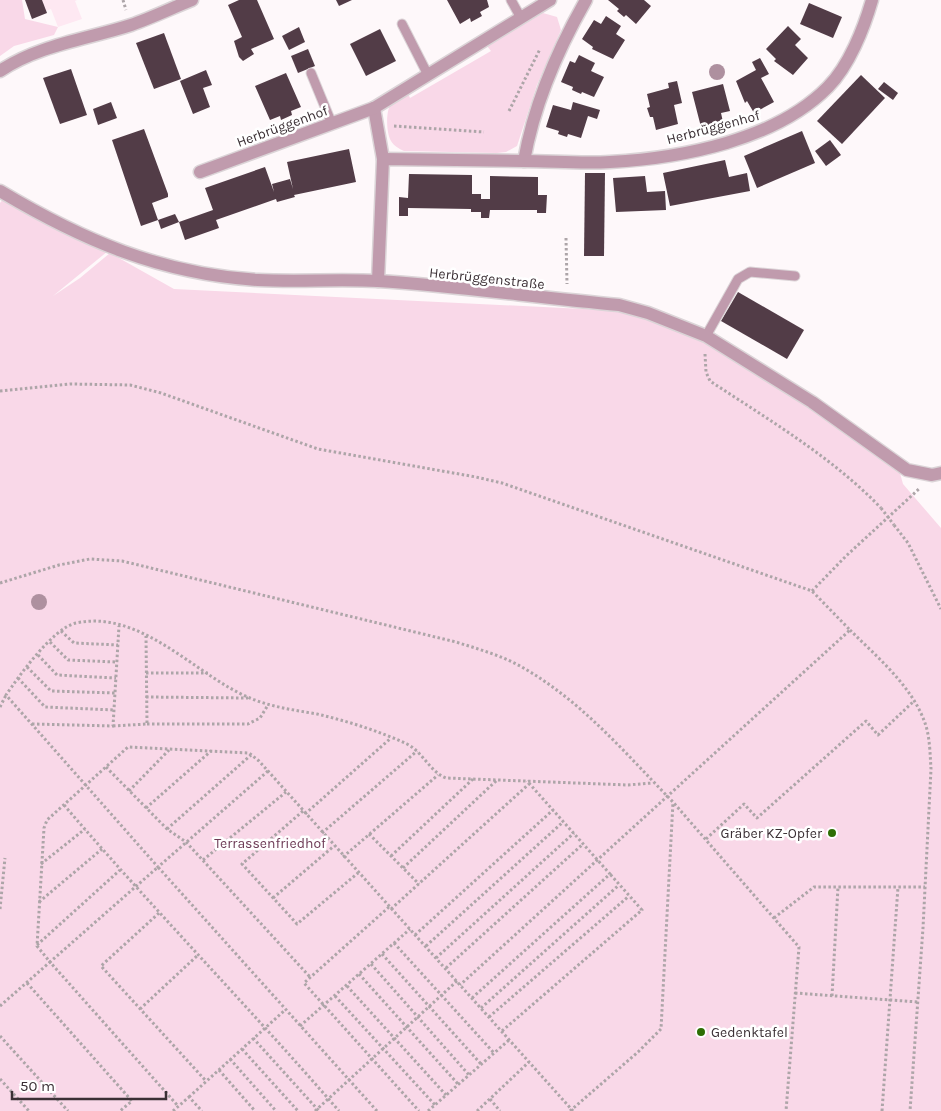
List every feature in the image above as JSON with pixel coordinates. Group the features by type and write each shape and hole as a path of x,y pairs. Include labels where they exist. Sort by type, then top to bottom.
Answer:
{"street":[{"path":"0,71 22,59 78,39 131,25 192,0"},
{"name":"Herbrüggenhof","path":"200,172 374,108 550,0"},
{"path":"524,161 528,137 546,84 586,0"},
{"name":"Herbrüggenhof","path":"383,160 610,162 654,158 704,148 758,133 796,114 829,86 854,49 872,0"},
{"path":"374,108 383,160 378,281"},
{"name":"Herbrüggenstraße","path":"0,191 80,235 136,257 182,269 256,280 378,281 619,305 648,313 706,336 812,402 907,470 936,474"}],"lane":[{"path":"511,0 521,18"},
{"path":"402,24 428,75"},
{"path":"311,73 332,124"},
{"path":"706,336 738,279 750,272 795,276"}],"path":[{"path":"509,111 544,43"},
{"path":"376,124 484,132"},
{"path":"566,238 567,291"},
{"path":"706,336 704,360 710,381 861,486 908,543 941,609"},
{"path":"0,391 70,384 130,385 161,393 318,449 476,476 812,591 881,661 914,702 925,724 931,769 910,1111"},
{"path":"812,591 882,521 912,498 936,474"},
{"path":"0,583 59,564 90,559 122,561 480,649 519,666 556,690 598,724 637,763 652,783 667,795 799,947 786,1111"},
{"path":"0,708 18,678 61,631 74,623 93,621 119,626 146,636 172,649 208,674 250,698 268,705 319,715 409,745 432,765 438,775 446,778 628,784 652,783"},
{"path":"113,726 119,626"},
{"path":"253,1038 317,1110 418,1016 459,983 850,630"},
{"path":"61,631 74,643 118,645"},
{"path":"146,636 147,724"},
{"path":"50,642 68,660 116,662"},
{"path":"38,655 57,675 116,678"},
{"path":"27,667 52,691 115,693"},
{"path":"146,673 208,674"},
{"path":"18,678 45,707 114,710"},
{"path":"6,696 377,1111"},
{"path":"146,697 250,698"},
{"path":"706,839 744,804 757,818 866,721 878,735 914,702"},
{"path":"31,724 113,726 248,724 260,718 268,705"},
{"path":"358,873 296,924 242,864 391,738"},
{"path":"178,1106 36,946 44,828 47,820 128,747 251,755 268,771 322,834 446,968 571,1111 638,1052 660,1029 673,802"},
{"path":"130,791 169,749"},
{"path":"146,808 211,751"},
{"path":"322,834 417,751"},
{"path":"167,830 251,755"},
{"path":"106,767 167,830 186,842 310,977"},
{"path":"0,1006 268,771"},
{"path":"343,857 438,775"},
{"path":"391,856 473,779"},
{"path":"403,868 497,780"},
{"path":"502,1031 642,910 526,781"},
{"path":"419,1111 304,983 419,884 529,784"},
{"path":"203,860 286,792"},
{"path":"64,805 135,888 265,1027 339,1111"},
{"path":"414,935 553,810"},
{"path":"426,946 563,822"},
{"path":"41,864 85,830"},
{"path":"436,958 574,833"},
{"path":"369,834 419,884"},
{"path":"446,968 583,844"},
{"path":"274,898 334,846"},
{"path":"38,902 102,849"},
{"path":"0,909 5,858"},
{"path":"36,946 120,870"},
{"path":"472,998 610,874"},
{"path":"481,1008 620,885"},
{"path":"774,918 814,887 925,888"},
{"path":"832,996 838,887"},
{"path":"882,1111 898,887"},
{"path":"489,1017 629,896"},
{"path":"159,914 101,966 206,1081"},
{"path":"300,1026 410,930"},
{"path":"394,943 494,1053"},
{"path":"382,954 481,1064"},
{"path":"140,1009 198,955"},
{"path":"371,964 469,1074"},
{"path":"359,974 458,1084"},
{"path":"27,983 132,1101 120,1111"},
{"path":"347,986 446,1095"},
{"path":"795,993 918,1002"},
{"path":"336,996 435,1105"},
{"path":"172,1111 285,1010"},
{"path":"0,1036 68,1111"},
{"path":"428,1111 509,1040"},
{"path":"242,1049 298,1111"},
{"path":"230,1059 276,1111"},
{"path":"477,1111 529,1062"},
{"path":"219,1070 255,1111"},
{"path":"0,1079 29,1111"},
{"path":"189,1097 202,1111"},
{"path":"490,1099 500,1111"}],"shaded area":[{"path":"26,0 77,0 75,1 82,19 58,27 51,9 32,16"}],"green space":[{"path":"0,0 22,0 25,19 58,27 54,35 14,46 0,56"},
{"path":"543,13 557,17 561,30 537,85 517,146 506,152 497,153 404,151 393,144 389,137 387,126 390,104 407,92 410,98 491,51 487,46"},
{"name":"Terrassenfriedhof","path":"4,198 77,239 108,251 53,296 80,278 110,253 174,289 644,312 751,367 898,466 903,484 941,528 941,1111 0,1111 0,203"}],"building":[{"path":"25,0 42,0 47,13 32,19"},
{"path":"239,0 257,0 274,39 251,49 254,54 243,61 239,57 234,41 242,37 228,5"},
{"path":"336,0 352,0 339,6"},
{"path":"447,0 487,0 489,7 480,12 482,16 471,22 470,18 460,24"},
{"path":"608,0 644,0 651,6 636,24 626,15 624,17 617,11 619,9"},
{"path":"809,3 842,17 833,38 800,24"},
{"path":"606,16 621,26 616,34 625,40 613,59 592,49 593,47 582,39 594,20 601,24"},
{"path":"788,26 801,39 795,45 808,58 793,75 774,61 776,59 766,49"},
{"path":"299,27 305,42 289,50 282,36"},
{"path":"380,29 396,61 366,76 350,44"},
{"path":"164,33 181,79 154,89 136,43"},
{"path":"308,49 315,66 298,73 291,56"},
{"path":"579,55 595,63 591,71 604,77 594,97 572,90 573,87 561,82 570,61 575,63"},
{"path":"760,58 769,74 761,78 774,102 754,113 747,101 745,103 736,81 756,70 752,62"},
{"path":"71,69 87,115 60,124 43,78"},
{"path":"206,70 212,85 203,88 210,107 193,114 180,81"},
{"path":"286,73 301,107 291,111 292,115 281,120 280,116 270,120 255,86"},
{"path":"861,75 885,98 842,144 817,121"},
{"path":"677,81 682,103 674,105 678,124 656,130 653,117 650,117 647,108 650,107 647,94 669,88 668,83"},
{"path":"884,82 898,93 893,100 878,89"},
{"path":"723,84 730,111 721,113 723,122 701,127 692,92"},
{"path":"111,102 117,118 98,125 93,109"},
{"path":"573,102 600,110 597,119 588,116 581,138 568,134 567,137 558,134 559,131 546,127 553,105 571,110"},
{"path":"144,129 168,197 152,203 158,220 141,226 112,140"},
{"path":"802,131 815,163 757,188 744,156"},
{"path":"830,140 841,155 826,166 815,151"},
{"path":"349,149 356,182 294,195 295,197 277,202 276,199 216,220 219,228 185,240 179,222 213,210 205,188 265,167 274,192 272,184 290,179 293,189 287,162"},
{"path":"725,160 729,177 747,173 750,191 670,206 663,173"},
{"path":"585,173 605,173 604,256 584,256"},
{"path":"409,174 472,175 472,194 481,194 481,199 490,199 490,176 538,177 538,195 547,195 546,213 537,213 537,210 490,210 489,218 481,218 481,212 471,212 471,209 408,208 408,216 399,216 399,197 408,198"},
{"path":"645,176 647,192 665,191 666,210 616,212 613,178"},
{"path":"175,214 179,222 161,229 158,220"},
{"path":"738,292 804,330 787,359 721,321"}],"place":[{"name":"Gräber KZ-Opfer","path":"832,833"},
{"name":"Gedenktafel","path":"701,1032"}]}
